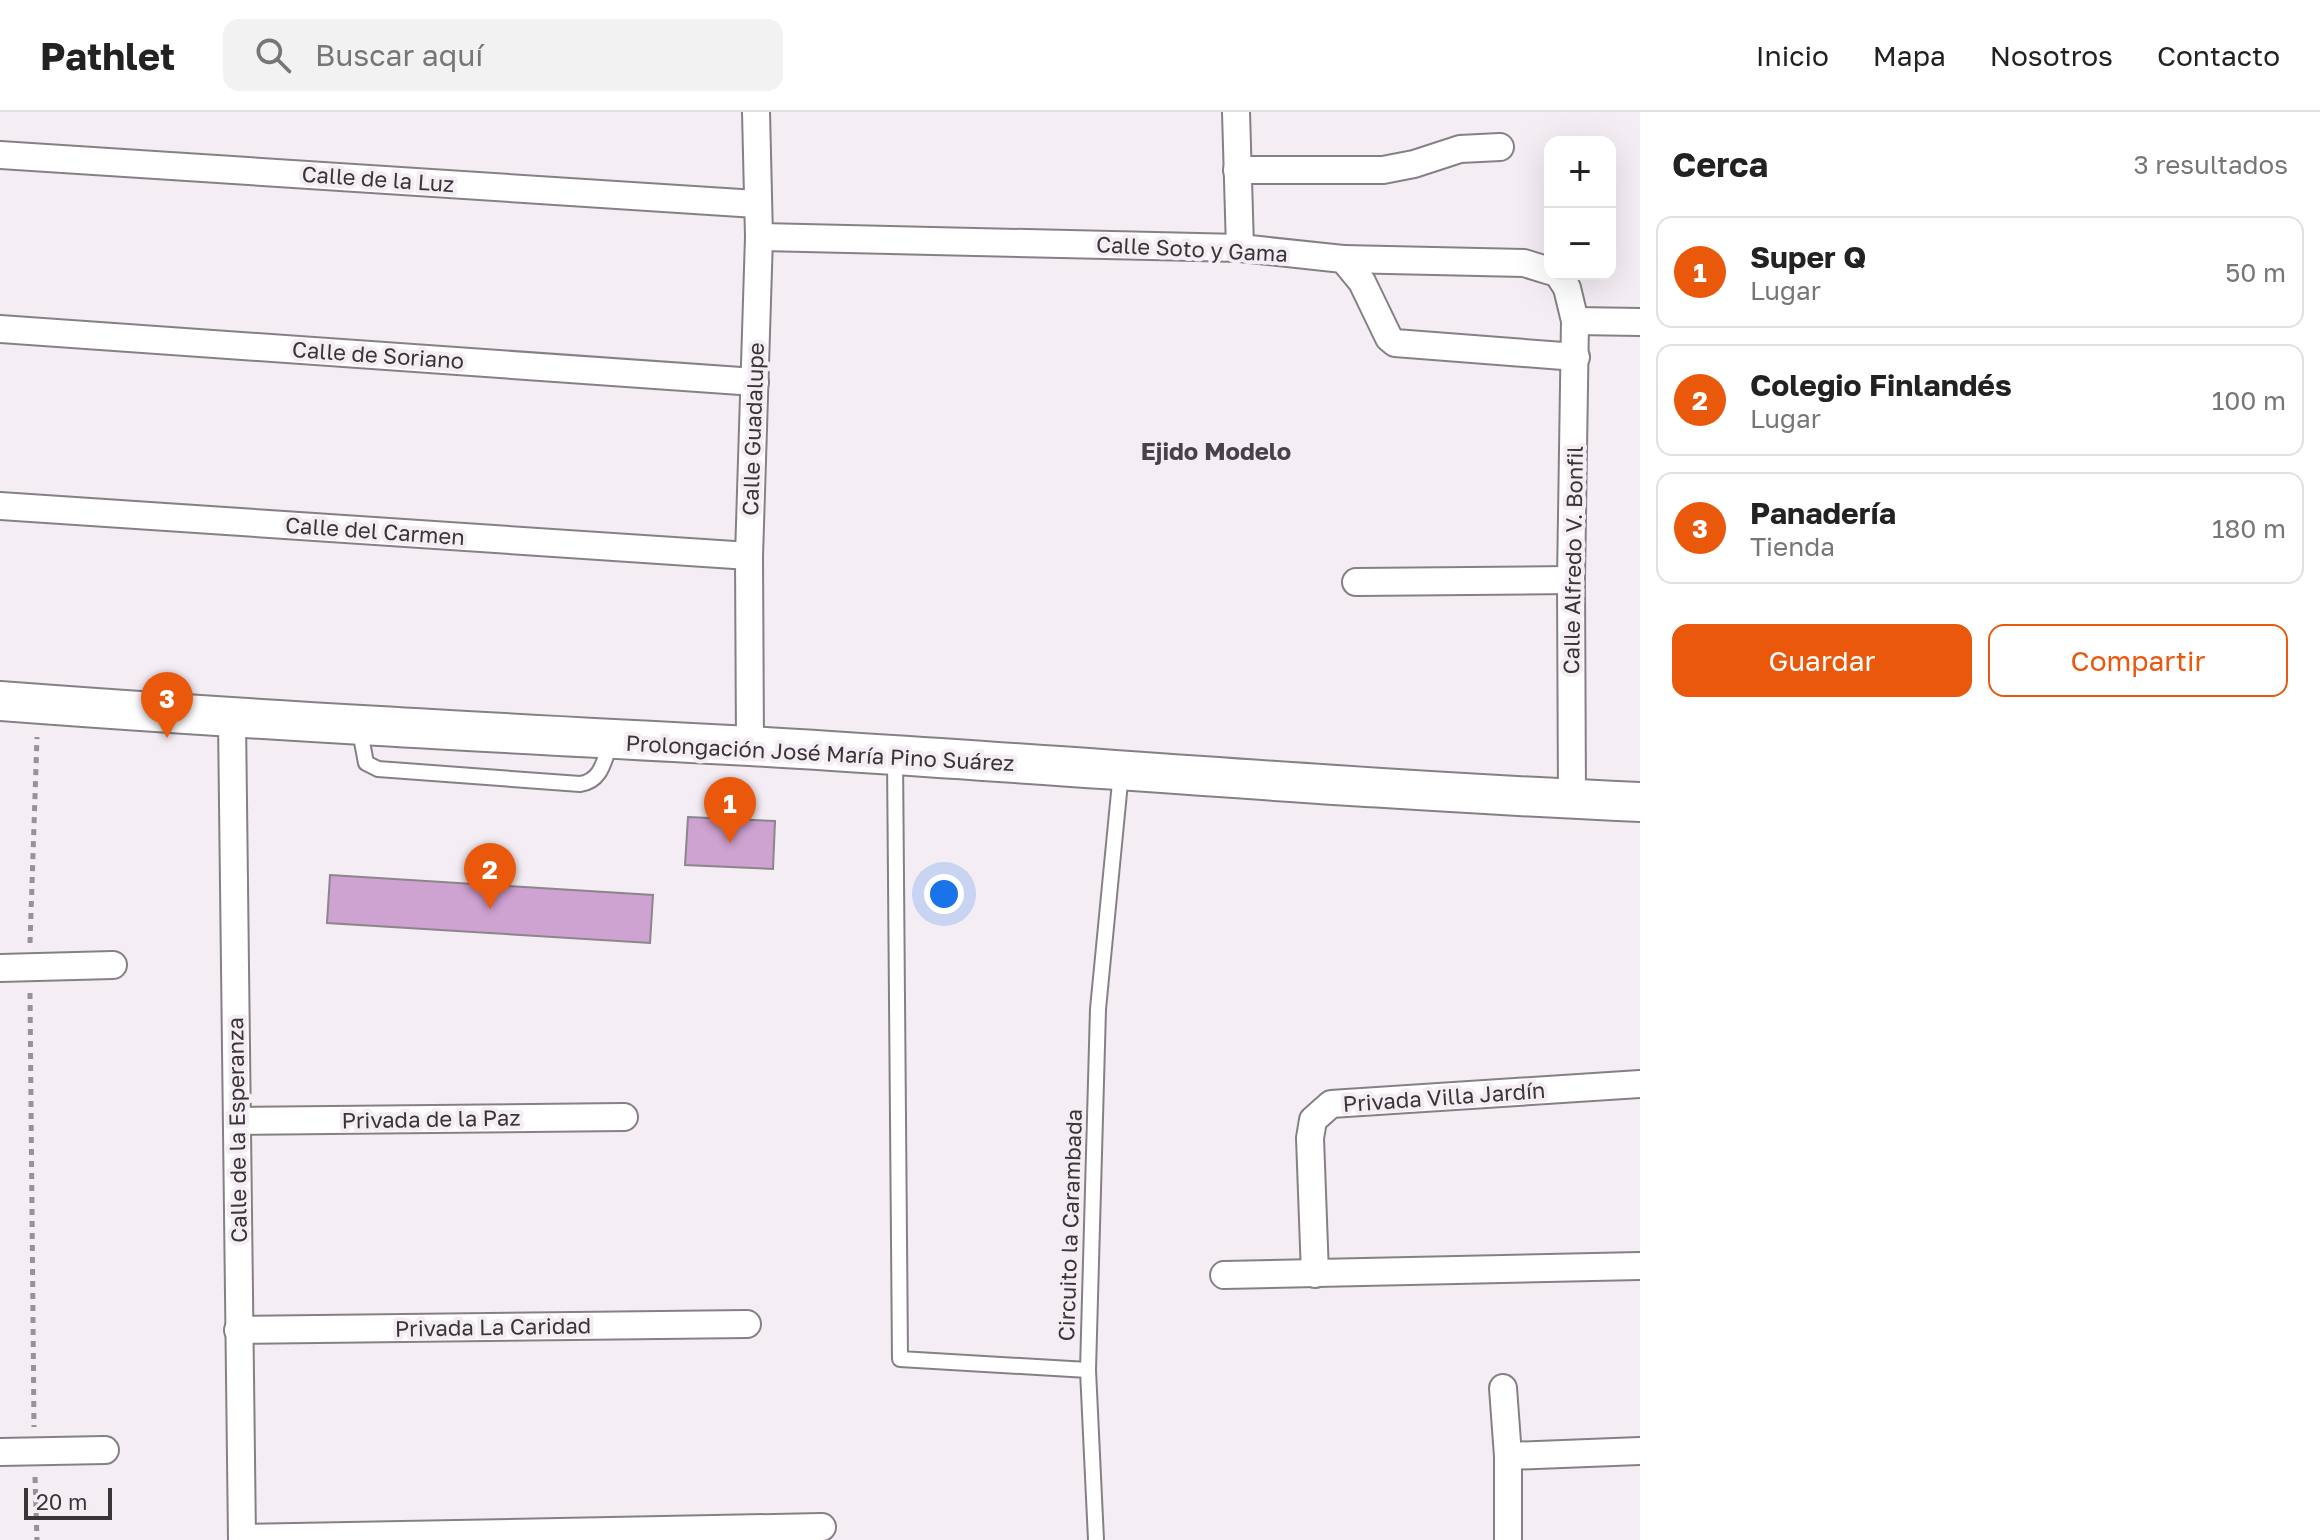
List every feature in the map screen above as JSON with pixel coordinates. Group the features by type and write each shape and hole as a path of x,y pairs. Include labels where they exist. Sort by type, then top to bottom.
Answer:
{"main road":[{"name":"Prolongación José María Pino Suárez","path":"0,701 232,720 358,722 611,741 750,746 895,758 1640,802"}],"street":[{"name":"Calle Guadalupe","path":"750,746 749,556 759,237 756,112"},
{"path":"1236,112 1240,248"},
{"path":"1237,170 1383,170 1460,149 1500,147"},
{"name":"Calle de la Luz","path":"0,155 756,204"},
{"name":"Calle Soto y Gama","path":"759,237 1240,248 1343,259 1524,263 1544,269"},
{"path":"1343,259 1362,282 1389,338 1395,343 1576,357"},
{"name":"Calle Alfredo V. Bonfil","path":"1562,280 1567,288 1575,321 1576,357 1571,580 1572,799"},
{"path":"1575,321 1640,322"},
{"name":"Calle de Soriano","path":"0,329 755,382"},
{"name":"Calle del Carmen","path":"0,506 749,556"},
{"path":"1356,582 1571,580"},
{"name":"Calle de la Esperanza","path":"232,720 242,1539"},
{"path":"0,968 113,965"},
{"name":"Privada Villa Jardín","path":"1315,1274 1310,1138 1313,1120 1331,1104 1640,1084"},
{"name":"Privada de la Paz","path":"237,1121 624,1117"},
{"path":"1224,1275 1640,1266"},
{"name":"Privada La Caridad","path":"238,1330 747,1324"},
{"path":"1503,1388 1508,1456 1508,1540"},
{"path":"0,1452 105,1450"},
{"path":"1508,1456 1640,1451"},
{"path":"242,1539 822,1527"}],"lane":[{"name":"Circuito la Carambada","path":"895,758 900,1359 1088,1370 1098,1009 1121,772"},
{"path":"1088,1370 1096,1540"}],"path":[{"path":"37,1540 30,967 38,704"}],"building":[{"path":"688,817 775,821 773,869 685,865"},
{"path":"330,875 653,895 650,943 327,923"}],"place":[{"name":"Panadería","path":"167,738"},
{"name":"Super Q","path":"730,843"},
{"name":"Colegio Finlandés","path":"490,909"}],"district":[{"name":"Ejido Modelo","path":"1216,452"}]}
